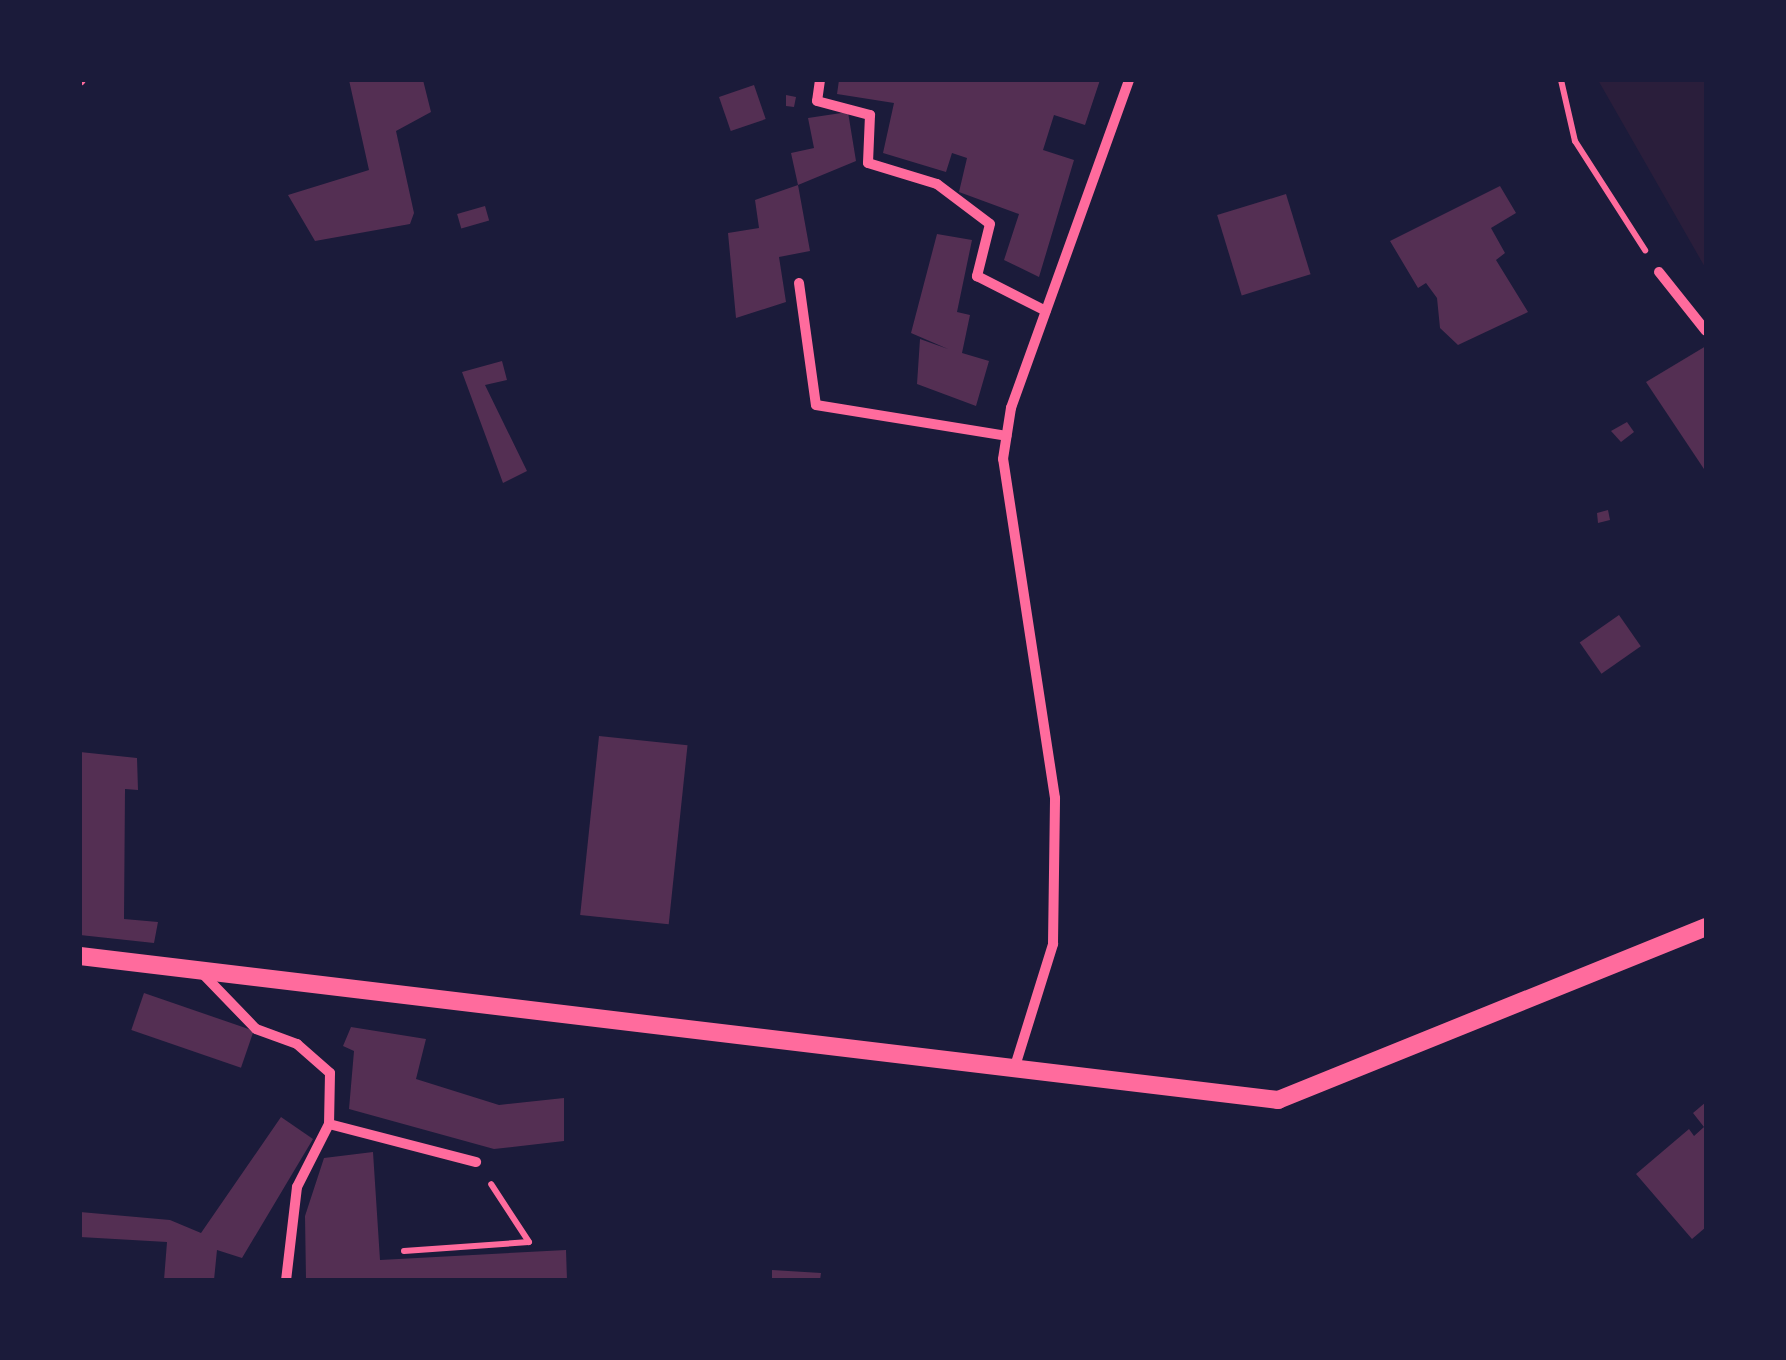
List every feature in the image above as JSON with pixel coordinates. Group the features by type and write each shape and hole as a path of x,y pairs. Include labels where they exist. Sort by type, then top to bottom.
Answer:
{"street":[{"path":"820,80 817,100 870,115 868,163 937,184 990,224 977,276 1046,311"},
{"path":"1016,1063 1052,944 1056,798 1007,436 1046,311 1128,80"},
{"path":"1659,272 1706,330"},
{"path":"799,283 816,405 1007,436"},
{"path":"80,956 1016,1063 1278,1100 1706,928"},
{"path":"198,969 256,1029 298,1044 330,1073 328,1124 297,1188 286,1280"},
{"path":"328,1124 476,1162"}],"path":[{"path":"1561,80 1576,141 1659,272"},
{"path":"404,1251 529,1242 476,1162"}],"shaded area":[{"path":"1598,80 1706,80 1706,269"}],"building":[{"path":"349,80 423,80 431,112 396,131 414,213 410,224 315,241 288,195 369,170"},
{"path":"839,80 1100,80 1085,125 1054,115 1043,150 1074,160 1039,277 1004,260 1019,214 959,192 967,158 952,153 946,172 883,153 894,103 837,94"},
{"path":"754,85 766,119 731,131 719,97"},
{"path":"786,95 796,97 794,107 786,106"},
{"path":"848,112 856,161 798,185 791,153 814,148 808,118"},
{"path":"798,185 810,251 779,257 786,302 736,318 728,233 759,228 755,200"},
{"path":"1500,186 1516,213 1491,228 1505,253 1496,260 1528,312 1458,345 1440,328 1437,298 1426,283 1418,288 1390,241"},
{"path":"1286,194 1311,274 1242,295 1217,215"},
{"path":"485,206 489,220 461,228 457,214"},
{"path":"937,234 972,240 957,312 970,315 962,353 989,361 976,406 917,384 920,339 948,349 911,333"},
{"path":"1706,346 1706,472 1646,382"},
{"path":"502,361 507,380 485,385 527,471 503,483 462,372"},
{"path":"1627,422 1634,432 1621,442 1611,431"},
{"path":"1608,510 1610,520 1598,523 1597,513"},
{"path":"1619,615 1641,646 1601,674 1580,643"},
{"path":"599,736 688,745 669,924 580,915"},
{"path":"80,752 137,758 138,790 125,789 124,919 158,922 154,943 80,935"},
{"path":"144,993 254,1031 241,1068 131,1030"},
{"path":"351,1027 426,1039 416,1079 499,1105 564,1098 564,1141 494,1149 349,1109 354,1051 343,1046"},
{"path":"1706,1102 1706,1227 1692,1239 1636,1174 1689,1129 1694,1136 1704,1127 1693,1113"},
{"path":"281,1117 313,1139 242,1258 217,1250 214,1280 164,1280 167,1242 80,1237 80,1212 170,1220 201,1233"},
{"path":"373,1152 380,1260 566,1250 567,1280 306,1280 305,1216 324,1158"},
{"path":"772,1270 821,1273 820,1280 772,1280"}]}
